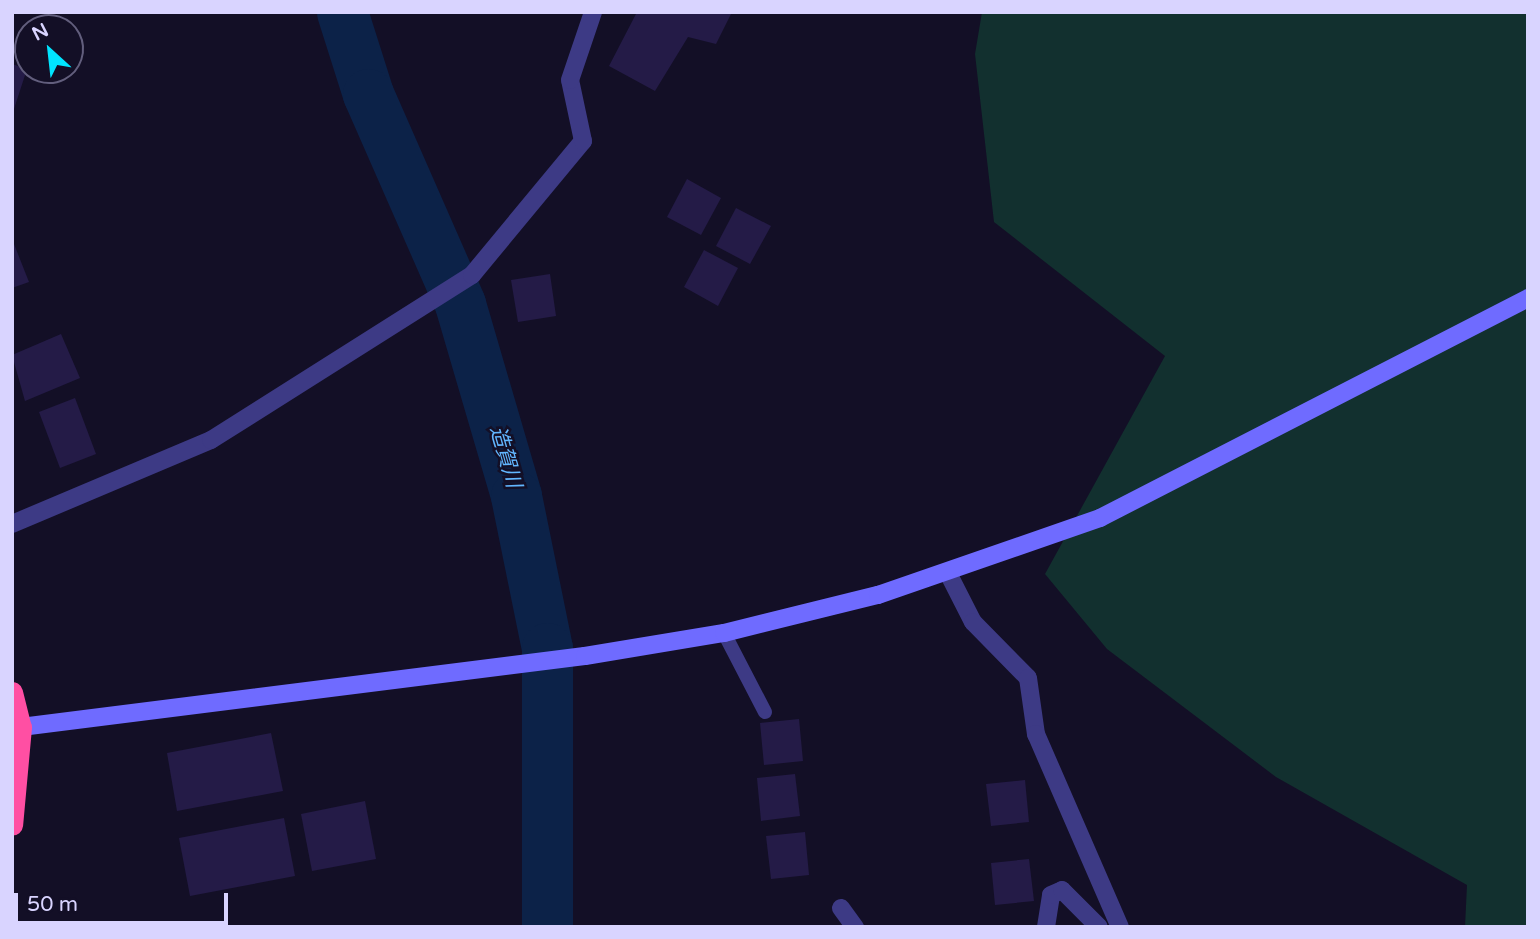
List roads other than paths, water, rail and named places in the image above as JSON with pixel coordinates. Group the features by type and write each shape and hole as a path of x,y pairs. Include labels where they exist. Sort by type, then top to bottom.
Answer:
{"highway":[{"path":"12,692 21,727 12,825"}],"street":[{"path":"12,524 211,440 417,314 472,275 583,141 570,80 593,12"},
{"path":"21,727 488,668 724,633 948,573 1100,518 1528,298"},
{"path":"948,573 974,622 1028,678 1036,734 1120,927"},
{"path":"1046,927 1052,895 1062,890 1099,927"},
{"path":"841,908 855,927"}],"lane":[{"path":"724,633 765,712"}],"waterway":[{"name":"造賀川","path":"342,12 368,94 460,304 516,496 547,648 547,927"}]}
